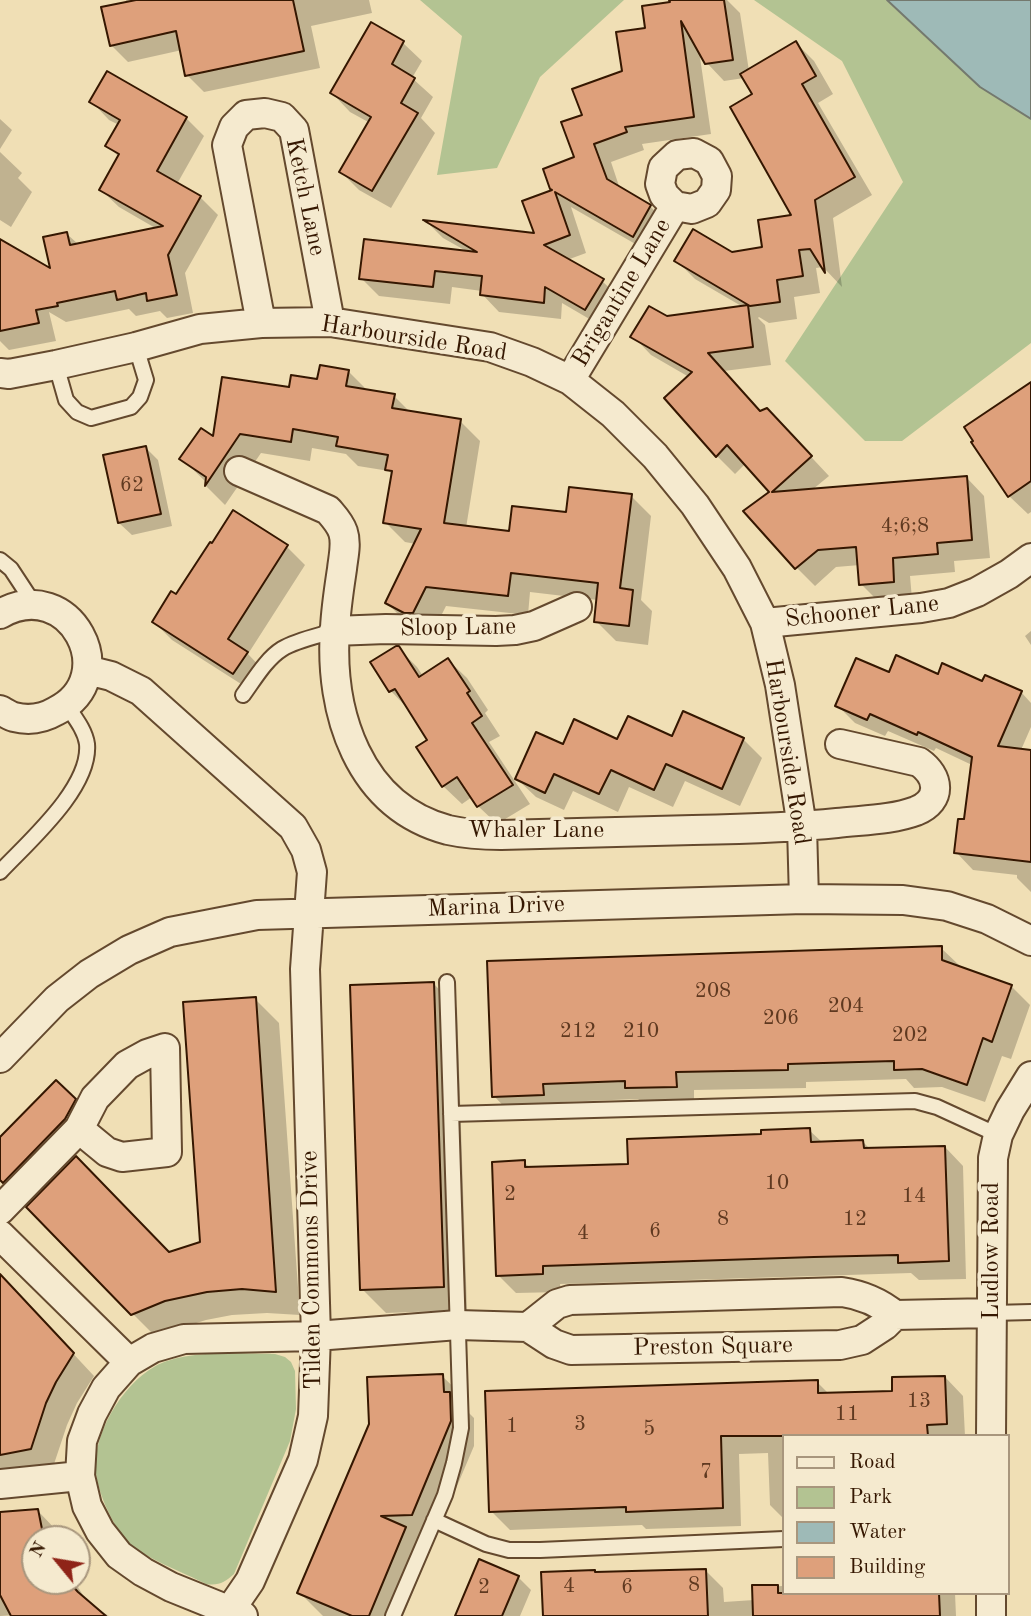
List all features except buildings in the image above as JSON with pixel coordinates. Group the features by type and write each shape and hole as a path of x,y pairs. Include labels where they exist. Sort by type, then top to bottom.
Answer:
{"street":[{"name":"Ketch Lane","path":"261,323 227,145 234,127 246,115 265,113 282,117 294,130 330,322"},
{"name":"Brigantine Lane","path":"569,380 674,206"},
{"name":"Harbourside Road","path":"0,373 9,374 57,365 200,329 261,323 330,322 490,347 532,362 569,380 613,414 655,456 695,505 737,568 765,623 780,685 802,827 804,899"},
{"name":"Whaler Lane","path":"239,471 328,510 344,533 334,631 335,671 341,714 360,763 372,781 405,812 426,822 447,830 501,835 802,827 899,816 918,810 927,804 934,794 936,784 933,776 928,768 919,762 840,744"},
{"name":"Schooner Lane","path":"765,623 949,603 977,593 1031,558"},
{"path":"0,614 13,607 34,604 59,611 78,629 86,648 87,670 81,689 67,706 43,718 14,717 0,710"},
{"name":"Sloop Lane","path":"334,631 515,630 534,626 577,607"},
{"name":"Tilden Commons Drive","path":"87,670 111,676 141,691 293,827 306,850 312,872 305,969 316,1336 313,1416 303,1460 250,1581 232,1615"},
{"name":"Marina Drive","path":"0,1058 57,999 89,974 129,950 170,932 257,915 804,899 903,900 947,906 987,919 1031,940"},
{"name":"Ludlow Road","path":"991,1434 993,1158 998,1136 1010,1110 1031,1076"},
{"path":"0,1210 79,1129"},
{"path":"0,1235 129,1362"},
{"name":"Preston Square","path":"842,1292 860,1295 883,1305 895,1315 862,1340 840,1345 571,1350 554,1344 528,1327 557,1304 570,1300 842,1292"},
{"path":"895,1315 992,1313"},
{"path":"232,1615 143,1572 120,1555 100,1531 87,1506 80,1476 82,1441 92,1414 107,1388 129,1362 153,1348 184,1339 316,1336 458,1325 528,1327"},
{"path":"0,1484 80,1476"},
{"path":"991,1595 991,1616"}],"lane":[{"path":"57,365 66,400 77,412 91,418 131,407 141,397 146,380 136,347"},
{"path":"0,560 11,569 34,604"},
{"path":"243,695 282,649 334,631"},
{"path":"0,872 62,806 85,765 87,745 81,727 67,706"},
{"path":"393,1616 445,1495 461,1428 447,982"},
{"path":"451,1114 915,1101 998,1136"},
{"path":"992,1313 1031,1312"},
{"path":"434,1520 486,1544 509,1550 782,1539"}],"green space":[{"path":"420,0 624,0 540,77 497,168 437,175 462,36"},
{"path":"754,0 886,0 980,87 1031,119 1031,343 902,441 865,441 785,361 903,182 842,61"},
{"path":"275,1354 291,1362 295,1371 296,1409 290,1441 234,1574 222,1583 206,1584 144,1554 122,1535 107,1510 100,1491 96,1474 98,1444 120,1399 142,1375 154,1367 181,1357 197,1355"}],"water":[{"path":"887,0 1031,0 1031,119 980,87"}]}
